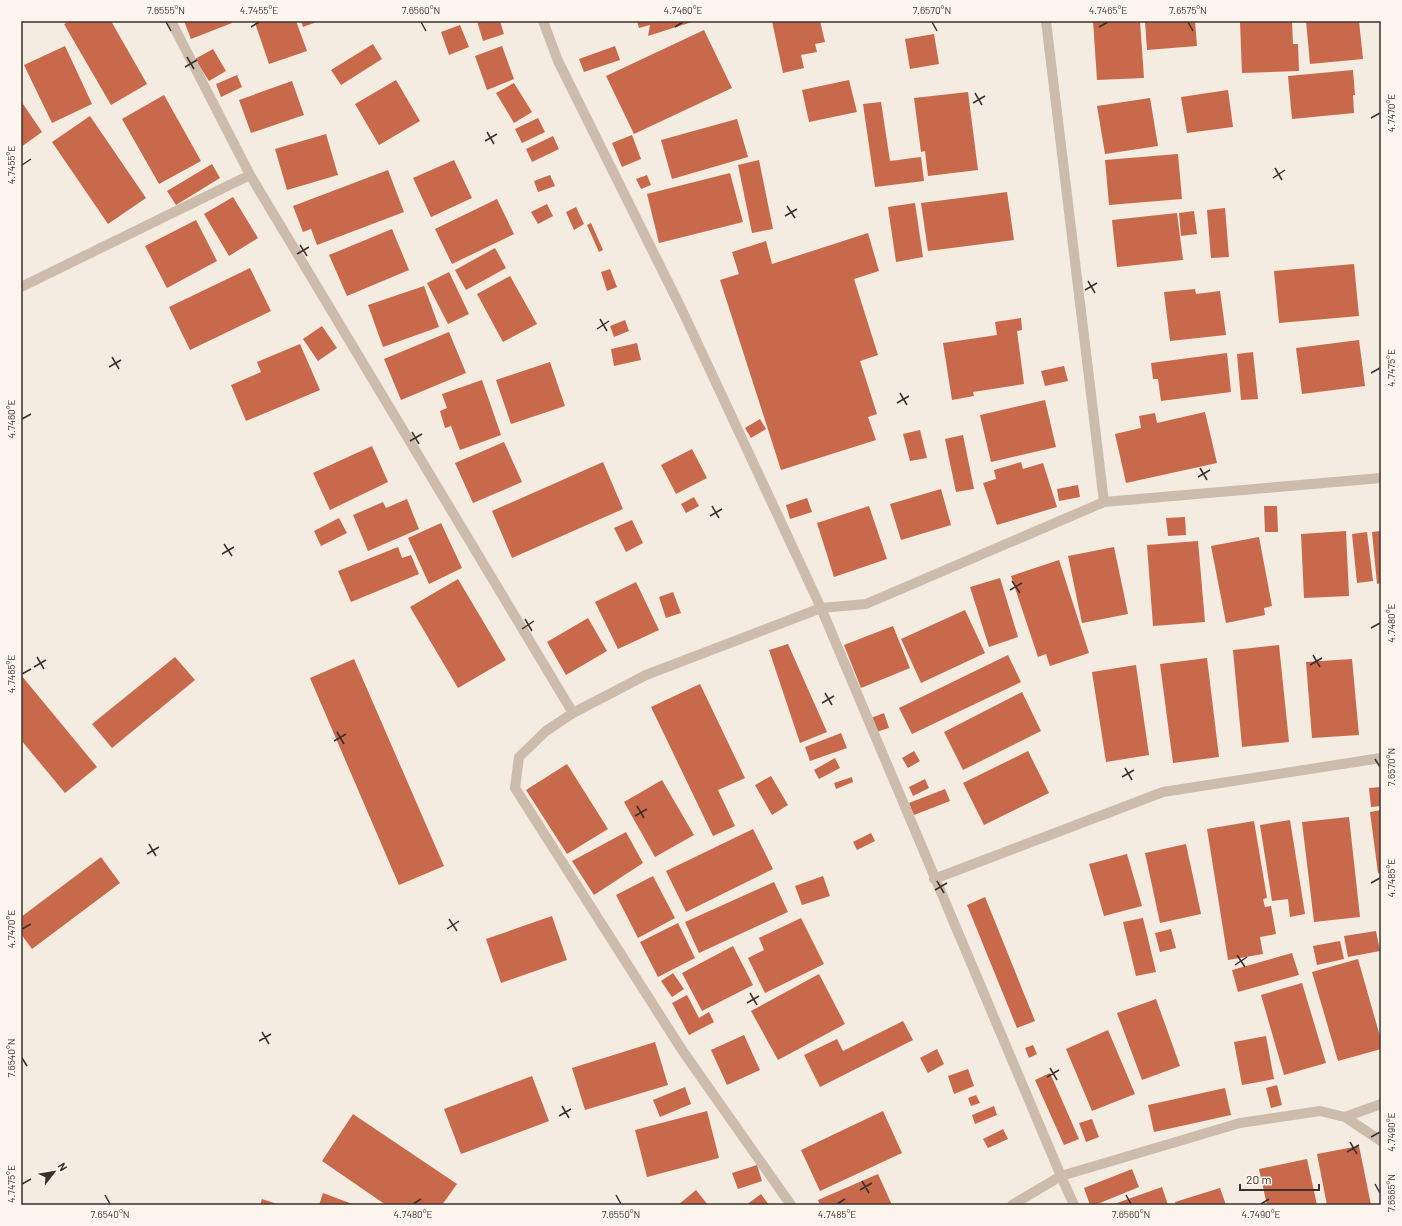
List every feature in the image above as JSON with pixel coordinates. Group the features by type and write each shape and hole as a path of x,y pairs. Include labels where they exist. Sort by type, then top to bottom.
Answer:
{"street":[{"path":"171,21 250,176 573,713"},
{"path":"542,21 558,61 682,310 821,608 934,879 1060,1176 1074,1205"},
{"path":"1046,21 1104,502"},
{"path":"21,287 250,176"},
{"path":"791,1205 682,1050 515,788 519,757 546,731 573,713 646,676 821,608 866,604 1104,502 1381,478"},
{"path":"934,879 1163,792 1381,758"},
{"path":"1345,1117 1381,1104"},
{"path":"1012,1205 1060,1176 1240,1123 1320,1111 1345,1117 1381,1141"}],"building":[{"path":"70,21 111,21 147,84 111,105 64,24"},
{"path":"184,21 231,21 232,23 191,39"},
{"path":"259,21 296,21 307,51 269,64 255,23"},
{"path":"301,21 319,21 303,27"},
{"path":"477,21 500,21 504,34 483,41"},
{"path":"637,21 695,21 648,36 650,25 639,28"},
{"path":"772,21 820,21 825,42 815,44 817,52 801,55 804,68 783,73"},
{"path":"1093,21 1140,21 1144,78 1097,80"},
{"path":"1145,21 1195,21 1197,46 1147,50"},
{"path":"1292,21 1293,44 1298,44 1299,71 1242,73 1240,22"},
{"path":"1306,21 1359,21 1363,59 1310,64"},
{"path":"460,25 469,47 449,55 441,32"},
{"path":"704,30 732,88 634,134 606,76"},
{"path":"934,34 939,64 910,69 905,39"},
{"path":"373,44 382,59 341,85 331,70"},
{"path":"65,46 92,104 52,123 24,65"},
{"path":"502,46 514,79 487,90 475,56"},
{"path":"615,46 620,60 584,72 579,59"},
{"path":"213,49 226,71 209,81 195,59"},
{"path":"1353,70 1355,95 1353,95 1354,113 1292,119 1288,76"},
{"path":"237,75 242,87 221,97 216,84"},
{"path":"396,80 420,121 379,145 355,104"},
{"path":"849,80 857,112 809,122 802,90"},
{"path":"292,81 304,115 251,133 239,100"},
{"path":"514,83 532,112 514,123 496,93"},
{"path":"1228,90 1233,127 1187,133 1181,97"},
{"path":"968,92 978,170 928,176 925,151 921,152 914,98"},
{"path":"164,95 201,161 159,184 122,119"},
{"path":"1150,98 1158,146 1105,154 1097,106"},
{"path":"21,101 42,132 21,147"},
{"path":"881,102 890,161 921,157 924,181 875,187 863,104"},
{"path":"90,116 146,198 108,224 52,142"},
{"path":"538,118 545,132 522,143 515,129"},
{"path":"737,119 748,157 672,179 661,140"},
{"path":"326,134 338,175 287,190 275,149"},
{"path":"632,135 641,159 622,167 612,143"},
{"path":"553,136 559,149 532,162 526,149"},
{"path":"1178,154 1182,199 1109,205 1105,160"},
{"path":"454,160 472,198 431,217 413,178"},
{"path":"759,160 773,229 752,233 738,165"},
{"path":"212,164 220,178 176,205 167,191"},
{"path":"388,170 404,212 317,245 311,229 303,232 293,206"},
{"path":"730,173 743,222 659,243 647,194"},
{"path":"550,175 555,186 538,192 534,181"},
{"path":"647,175 651,185 641,189 636,179"},
{"path":"1007,192 1014,240 928,251 921,203"},
{"path":"233,197 258,238 229,256 204,214"},
{"path":"497,199 514,234 452,264 435,229"},
{"path":"915,203 923,257 896,262 888,207"},
{"path":"547,204 553,216 538,224 531,212"},
{"path":"576,207 584,224 574,230 566,212"},
{"path":"1225,208 1229,257 1211,258 1207,210"},
{"path":"1194,211 1197,234 1181,236 1179,213"},
{"path":"1177,213 1183,260 1117,267 1112,220"},
{"path":"196,220 217,261 167,288 145,246"},
{"path":"591,223 603,250 599,252 587,225"},
{"path":"392,229 409,270 347,296 329,255"},
{"path":"868,233 879,271 854,279 878,355 860,361 877,414 868,417 876,440 781,470 720,280 739,274 732,252 766,241 772,264"},
{"path":"495,248 506,268 466,290 455,270"},
{"path":"1354,264 1359,316 1279,323 1274,271"},
{"path":"250,268 271,311 190,350 169,307"},
{"path":"610,269 617,287 607,291 601,272"},
{"path":"449,272 469,314 448,324 427,283"},
{"path":"510,276 537,324 503,342 477,294"},
{"path":"424,286 439,327 383,347 368,305"},
{"path":"1195,289 1196,294 1220,291 1226,335 1170,341 1164,292"},
{"path":"1021,318 1022,330 1017,331 1024,384 973,392 974,396 952,400 943,343 997,335 995,322"},
{"path":"625,320 629,331 614,337 610,326"},
{"path":"322,326 337,348 318,361 303,339"},
{"path":"449,332 466,373 401,400 384,359"},
{"path":"1359,340 1365,386 1302,394 1296,348"},
{"path":"637,343 641,360 614,366 611,349"},
{"path":"300,344 320,390 246,421 231,385 261,372 257,362"},
{"path":"1253,352 1258,399 1241,400 1237,354"},
{"path":"1227,353 1231,392 1161,401 1158,379 1153,379 1151,363"},
{"path":"550,362 565,406 511,424 496,380"},
{"path":"1064,366 1068,381 1045,386 1041,371"},
{"path":"482,380 501,435 460,450 451,426 445,428 440,411 447,408 442,394"},
{"path":"1045,400 1056,447 991,462 980,415"},
{"path":"1205,412 1217,463 1126,483 1115,434 1141,428 1139,416 1155,413 1157,423"},
{"path":"760,419 766,429 751,438 745,428"},
{"path":"920,430 927,458 910,461 903,434"},
{"path":"963,435 974,489 956,492 945,439"},
{"path":"504,442 522,482 473,503 455,463"},
{"path":"372,446 388,482 330,510 313,473"},
{"path":"692,449 707,478 676,494 661,465"},
{"path":"603,462 623,509 512,558 492,511"},
{"path":"1021,462 1023,469 1043,463 1057,507 997,525 983,483 996,479 994,470"},
{"path":"1078,485 1080,497 1059,501 1057,489"},
{"path":"941,489 951,525 901,540 890,504"},
{"path":"694,497 699,506 686,513 681,504"},
{"path":"807,498 812,512 790,519 786,505"},
{"path":"407,499 419,529 368,551 353,515 383,502 386,508"},
{"path":"869,506 887,559 834,577 817,523"},
{"path":"1264,506 1277,506 1278,532 1265,532"},
{"path":"1185,517 1186,535 1168,536 1166,518"},
{"path":"339,518 347,533 321,546 314,531"},
{"path":"632,520 643,543 626,552 614,528"},
{"path":"441,523 462,568 429,584 408,538"},
{"path":"1346,531 1349,596 1304,598 1301,534"},
{"path":"1381,531 1381,583 1377,584 1372,532"},
{"path":"1367,532 1373,581 1357,583 1352,534"},
{"path":"1259,537 1272,606 1264,608 1265,615 1226,623 1211,546"},
{"path":"1198,541 1205,622 1153,626 1147,545"},
{"path":"398,547 402,558 411,555 419,574 351,602 338,571"},
{"path":"1114,547 1128,614 1082,623 1068,556"},
{"path":"1059,560 1089,653 1050,666 1046,654 1038,657 1011,576"},
{"path":"1000,578 1018,637 989,647 970,587"},
{"path":"458,579 506,660 458,688 410,607"},
{"path":"636,582 659,630 618,649 595,602"},
{"path":"673,592 681,613 666,618 659,597"},
{"path":"965,610 985,653 921,683 901,639"},
{"path":"588,618 607,651 566,675 547,642"},
{"path":"893,626 910,668 861,688 844,645"},
{"path":"788,644 827,732 800,743 769,650"},
{"path":"1279,645 1289,742 1242,747 1233,650"},
{"path":"1008,655 1021,682 912,734 899,708"},
{"path":"175,657 195,680 112,748 92,724"},
{"path":"1207,658 1219,757 1173,763 1160,664"},
{"path":"354,659 444,866 399,885 310,678"},
{"path":"1352,659 1359,735 1312,738 1306,662"},
{"path":"1136,665 1149,755 1106,762 1092,672"},
{"path":"21,675 97,767 65,793 21,740"},
{"path":"700,684 745,778 718,790 735,826 713,836 651,707"},
{"path":"1022,692 1041,731 963,770 944,732"},
{"path":"884,713 889,728 876,732 871,718"},
{"path":"841,733 847,748 810,761 805,747"},
{"path":"914,751 920,761 908,768 902,758"},
{"path":"1028,751 1049,793 984,825 963,783"},
{"path":"835,758 840,768 819,779 814,770"},
{"path":"567,764 608,829 567,854 526,790"},
{"path":"771,776 788,805 772,815 755,785"},
{"path":"852,777 853,782 836,789 834,783"},
{"path":"925,779 929,788 913,796 909,787"},
{"path":"662,780 694,835 655,857 624,802"},
{"path":"1381,787 1381,806 1371,807 1369,788"},
{"path":"945,789 950,801 914,815 909,803"},
{"path":"1381,810 1381,873 1378,873 1370,812"},
{"path":"1349,817 1360,917 1314,922 1302,822"},
{"path":"1290,820 1305,914 1290,917 1288,899 1272,901 1260,825"},
{"path":"1254,821 1267,898 1263,899 1265,907 1271,906 1276,934 1260,937 1263,954 1228,960 1207,829"},
{"path":"753,829 773,869 686,912 666,871"},
{"path":"626,832 643,863 594,895 572,861"},
{"path":"871,833 875,841 857,850 853,842"},
{"path":"1186,844 1201,914 1160,923 1145,853"},
{"path":"1127,854 1142,906 1104,916 1089,864"},
{"path":"101,857 120,883 32,949 21,934 21,917"},
{"path":"653,876 675,918 638,938 616,895"},
{"path":"823,876 830,896 802,905 795,886"},
{"path":"774,882 788,912 699,953 685,922"},
{"path":"985,897 1035,1021 1017,1028 967,905"},
{"path":"552,916 567,960 501,983 486,939"},
{"path":"801,918 824,964 765,993 748,958 764,950 759,938"},
{"path":"1143,918 1156,972 1136,976 1123,922"},
{"path":"678,923 695,958 658,977 640,942"},
{"path":"1171,929 1176,948 1160,952 1155,933"},
{"path":"1376,931 1380,951 1348,957 1344,936"},
{"path":"1340,941 1344,959 1317,965 1313,946"},
{"path":"733,946 753,985 702,1011 682,973"},
{"path":"1292,953 1299,975 1238,992 1232,970"},
{"path":"1358,959 1381,1040 1381,1049 1338,1061 1312,972"},
{"path":"673,973 684,989 672,997 661,981"},
{"path":"819,974 845,1024 778,1060 751,1011"},
{"path":"1302,983 1326,1063 1284,1075 1261,995"},
{"path":"687,995 699,1018 709,1012 714,1022 689,1035 672,1003"},
{"path":"1156,999 1180,1066 1142,1080 1117,1013"},
{"path":"903,1021 913,1040 820,1087 804,1055 837,1039 843,1051"},
{"path":"1108,1030 1135,1094 1092,1111 1066,1049"},
{"path":"744,1035 760,1070 727,1085 711,1050"},
{"path":"1266,1036 1274,1079 1242,1085 1234,1042"},
{"path":"655,1042 668,1085 585,1110 572,1068"},
{"path":"1033,1045 1037,1054 1029,1058 1025,1048"},
{"path":"937,1049 944,1064 928,1073 920,1058"},
{"path":"968,1069 974,1086 954,1094 948,1076"},
{"path":"1050,1073 1079,1139 1064,1145 1035,1080"},
{"path":"532,1076 549,1121 461,1154 444,1109"},
{"path":"1277,1085 1282,1105 1271,1108 1266,1088"},
{"path":"685,1087 691,1104 660,1117 653,1100"},
{"path":"1225,1088 1231,1115 1154,1132 1148,1105"},
{"path":"976,1095 980,1103 971,1106 968,1098"},
{"path":"994,1106 997,1115 975,1124 972,1115"},
{"path":"707,1111 719,1158 647,1177 635,1130"},
{"path":"883,1111 902,1153 820,1191 801,1150"},
{"path":"353,1114 457,1184 442,1205 386,1205 322,1161"},
{"path":"1092,1119 1099,1137 1086,1142 1079,1123"},
{"path":"1003,1129 1008,1139 988,1148 983,1139"},
{"path":"1359,1146 1371,1205 1327,1205 1317,1154"},
{"path":"1307,1159 1317,1205 1267,1205 1259,1169"},
{"path":"757,1165 762,1181 738,1189 732,1173"},
{"path":"1132,1169 1139,1187 1095,1205 1090,1205 1084,1188"},
{"path":"878,1174 892,1205 820,1205 818,1200"},
{"path":"1162,1187 1168,1205 1114,1205 1114,1204"},
{"path":"1220,1188 1226,1205 1176,1205 1175,1202"},
{"path":"696,1190 708,1205 678,1205"},
{"path":"323,1193 355,1205 319,1205"},
{"path":"761,1194 769,1205 746,1205"},
{"path":"262,1199 280,1205 260,1205"}]}
